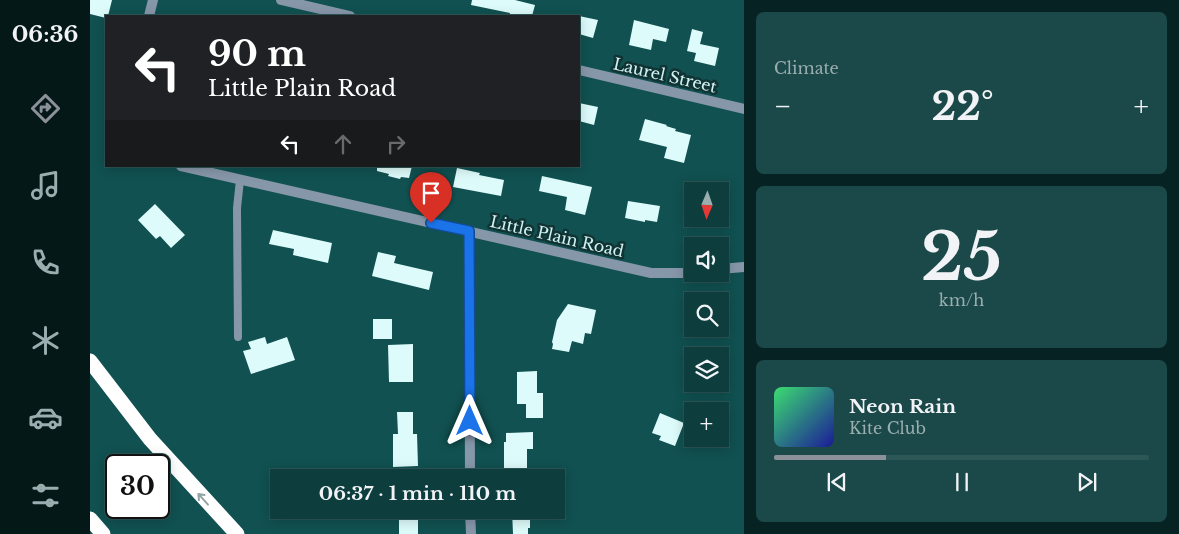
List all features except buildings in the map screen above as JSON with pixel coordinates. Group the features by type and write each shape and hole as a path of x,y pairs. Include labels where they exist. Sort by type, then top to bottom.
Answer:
{"highway":[{"path":"90,361 150,439 237,534"},
{"path":"90,519 103,534"}],"street":[{"path":"149,15 153,0"},
{"path":"281,0 346,15"},
{"name":"Laurel Street","path":"580,70 744,109"},
{"name":"Little Plain Road","path":"185,167 651,273 684,272"},
{"path":"469,231 470,469"},
{"path":"729,268 744,267"},
{"path":"470,519 471,534"}],"lane":[{"path":"238,337 237,208 240,180"}],"route":[{"path":"431,223 469,231 470,421"}]}
